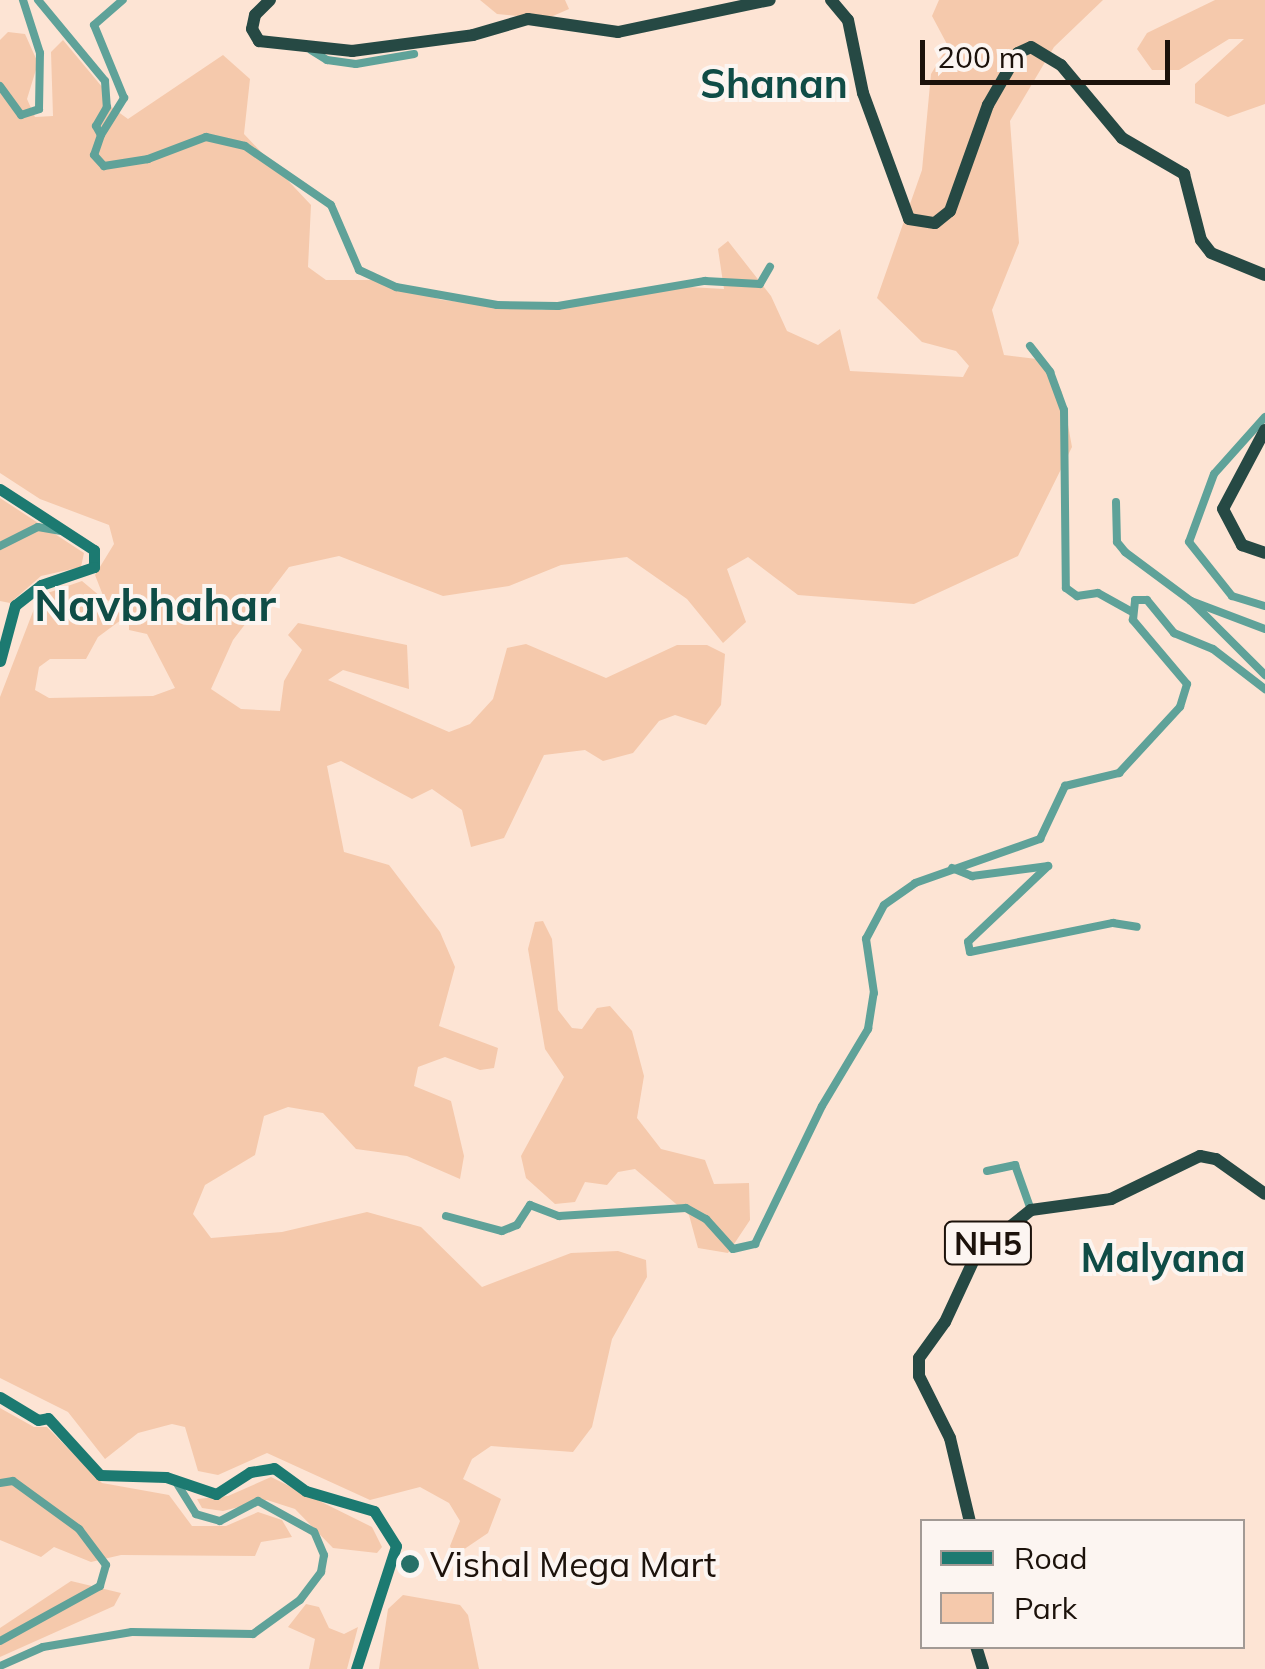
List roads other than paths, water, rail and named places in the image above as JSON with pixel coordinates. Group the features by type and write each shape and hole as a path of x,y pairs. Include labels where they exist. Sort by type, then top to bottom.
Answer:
{"highway":[{"path":"270,0 256,15 252,29 260,41 311,50 448,39 528,19 618,32 770,0"},
{"path":"832,0 848,20 863,93 909,219 935,223 950,211 988,105 1018,53 1030,47 1061,65 1122,138 1184,174 1201,240 1211,253 1265,275"},
{"path":"1265,430 1223,508 1242,545 1265,553"},
{"name":"NH5","path":"969,1519 950,1438 922,1391 920,1358 946,1322 977,1254 1031,1210 1110,1199 1200,1156 1216,1158 1265,1194"}],"main road":[{"path":"0,489 94,550 94,568 41,586 15,605 0,661"},
{"path":"0,1397 38,1420 48,1418 100,1475 175,1481 216,1494 250,1472 274,1468 306,1491 374,1512 396,1546 356,1669"}],"street":[{"path":"0,86 22,115 39,109 40,53 23,0"},
{"path":"38,0 106,81 108,107 96,126 101,134"},
{"path":"123,0 94,24 124,98 101,134 94,155 104,166 148,159 206,137 245,146 331,205 358,270 396,288 497,305 558,306 705,281 760,284 771,275 770,267"},
{"path":"311,50 327,60 356,64 414,54"},
{"path":"446,1216 502,1232 534,1205 559,1216 686,1208 706,1219 732,1249 755,1244 822,1106 868,1030 874,993 864,955 870,928 892,896 952,868 1040,840 1066,786 1119,773 1180,708 1187,684 1182,672 1141,633 1130,611 1098,593 1076,596 1066,588 1064,410 1050,372 1030,346"},
{"path":"1265,416 1214,474 1189,534 1224,589 1265,606"},
{"path":"1116,502 1117,542 1191,601 1265,675"},
{"path":"0,546 38,527 65,532"},
{"path":"1130,611 1135,600 1146,600 1174,633 1212,649 1265,689"},
{"path":"1191,601 1265,629"},
{"path":"952,868 972,876 1048,866 968,942 970,952 1113,923 1138,927"},
{"path":"987,1170 1015,1165 1031,1210"},
{"path":"0,1483 13,1481 80,1528 106,1565 100,1586 0,1641"},
{"path":"0,1666 43,1647 132,1632 253,1634 300,1600 321,1572 324,1555 314,1532 258,1501 220,1521 196,1514 175,1481"}],"place":[{"name":"Vishal Mega Mart","path":"410,1564"}],"district":[{"name":"Shanan","path":"774,83"},
{"name":"Navbhahar","path":"155,605"},
{"name":"Malyana","path":"1163,1257"}]}
